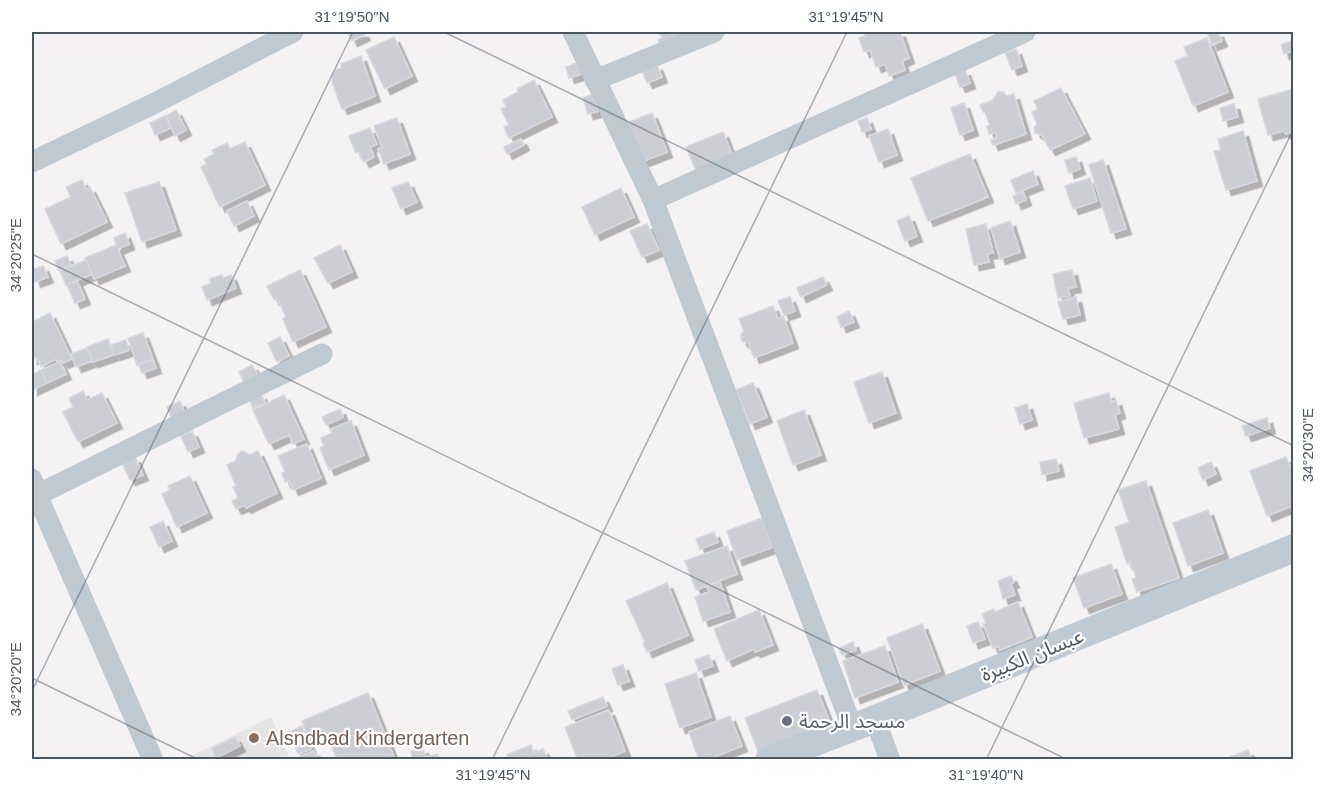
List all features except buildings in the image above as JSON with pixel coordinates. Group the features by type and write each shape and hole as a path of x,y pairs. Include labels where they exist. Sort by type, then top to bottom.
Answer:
{"main road":[{"name":"عبسان الكبيرة","path":"769,759 1293,548"}],"street":[{"path":"32,162 155,103 293,32"},
{"path":"573,32 653,200 863,723 890,759"},
{"path":"596,80 714,32"},
{"path":"653,200 1025,32"},
{"path":"153,759 34,487 322,354"}],"shaded area":[{"name":"Alsndbad Kindergarten","path":"271,717 290,759 183,760"}],"place":[{"name":"مسجد الرحمة","path":"787,721"},
{"name":"Alsndbad Kindergarten","path":"254,738"}]}
